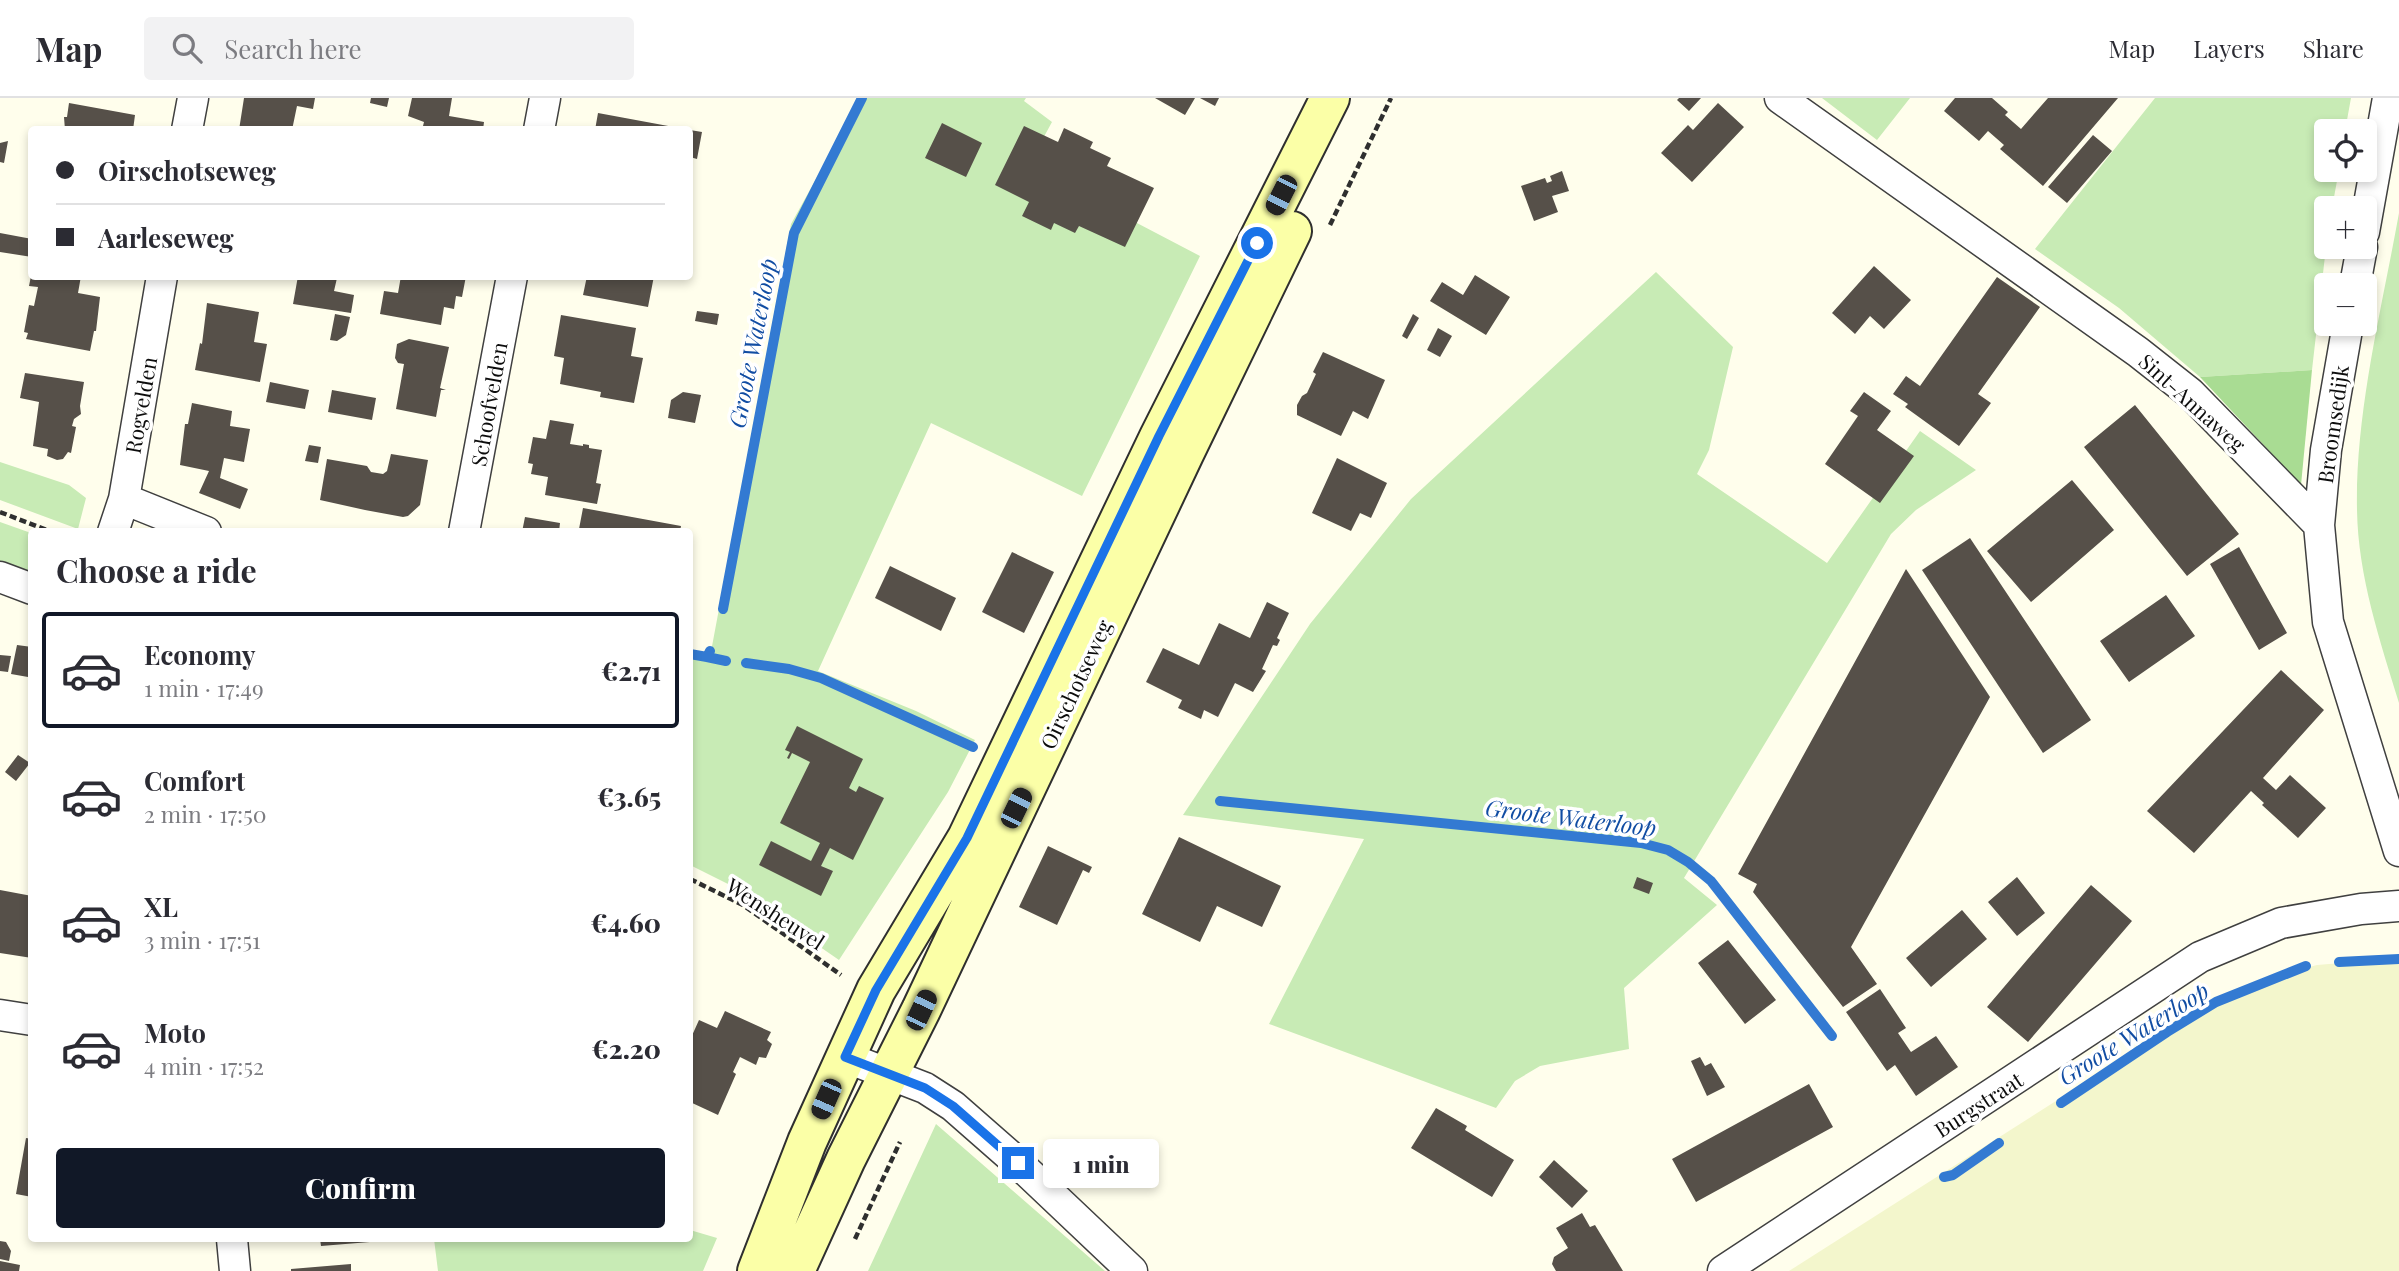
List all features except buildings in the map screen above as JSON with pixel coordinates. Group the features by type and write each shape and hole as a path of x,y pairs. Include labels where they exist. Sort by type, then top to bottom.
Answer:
{"main road":[{"name":"Oirschotseweg","path":"757,1271 807,1142 876,990 967,838 1159,436 1330,98"},
{"name":"Oirschotseweg","path":"794,1271 1357,98"}],"street":[{"path":"188,126 193,98"},
{"path":"540,126 545,98"},
{"name":"Sint-Annaweg","path":"1780,98 2138,352 2190,393 2319,525"},
{"path":"2370,196 2388,98"},
{"name":"Rogvelden","path":"114,528 124,499 161,280"},
{"name":"Schoofvelden","path":"465,528 511,280"},
{"name":"Broomsedijk","path":"2319,525 2326,450 2346,336"},
{"path":"124,499 196,528"},
{"path":"2319,525 2328,622 2399,852"},
{"path":"0,577 28,588"},
{"name":"Burgstraat","path":"1723,1271 2200,957 2281,923 2361,909 2399,906"},
{"path":"1,1019 28,1020"},
{"path":"845,1057 925,1088 953,1106 1132,1271"},
{"path":"232,1242 235,1271"}],"path":[{"path":"0,512 42,528"},
{"name":"Wensheuvel","path":"693,880 743,905 844,976"},
{"path":"851,1247 925,1088"}],"green space":[{"path":"861,98 1026,98 1024,101 1052,122 1028,166 1200,256 1082,496 931,423 818,671 916,711 975,740 948,792 839,960 732,886 693,866 693,655 710,657 791,224"},
{"path":"1822,98 1910,98 1877,140"},
{"path":"2155,98 2351,98 2347,119 2314,119 2314,182 2337,182 2334,196 2314,196 2314,259 2325,259 2323,273 2314,273 2316,336 2312,370 2200,377 2119,308 2035,249"},
{"path":"2399,213 2399,703 2366,584 2358,535 2360,436"},
{"path":"1656,272 1733,347 1709,450 1697,474 1827,563 1920,431 1976,470 1916,510 1891,534 1684,878 1717,905 1624,988 1629,1049 1540,1066 1515,1081 1496,1108 1269,1024 1364,839 1183,815 1310,624 1411,499"},
{"path":"2312,370 2301,485 2200,377"},
{"path":"0,462 69,485 86,498 78,528 0,500"},
{"path":"0,522 28,532 28,572 0,561"},
{"path":"2399,961 2399,1271 1789,1271 2219,997 2268,978 2317,965"},
{"path":"936,1124 1105,1271 868,1271"},
{"path":"693,1231 717,1238 703,1271 438,1271 434,1242 693,1242"}],"waterway":[{"name":"Groote Waterloop","path":"723,609 794,233 862,98"},
{"name":"Groote Waterloop","path":"710,651 707,657 726,661"},
{"path":"693,655 707,657"},
{"name":"Groote Waterloop","path":"746,663 789,669 821,678 973,747"},
{"name":"Groote Waterloop","path":"1220,801 1641,843 1668,850 1711,881 1832,1036"},
{"name":"Groote Waterloop","path":"2339,962 2399,959"},
{"name":"Groote Waterloop","path":"2061,1103 2216,1002 2306,966"},
{"name":"Groote Waterloop","path":"1944,1177 1953,1175 1999,1143"}],"route":[{"path":"1018,1163 953,1106 925,1088 845,1057 876,990 967,838 1159,436 1257,243"}]}
